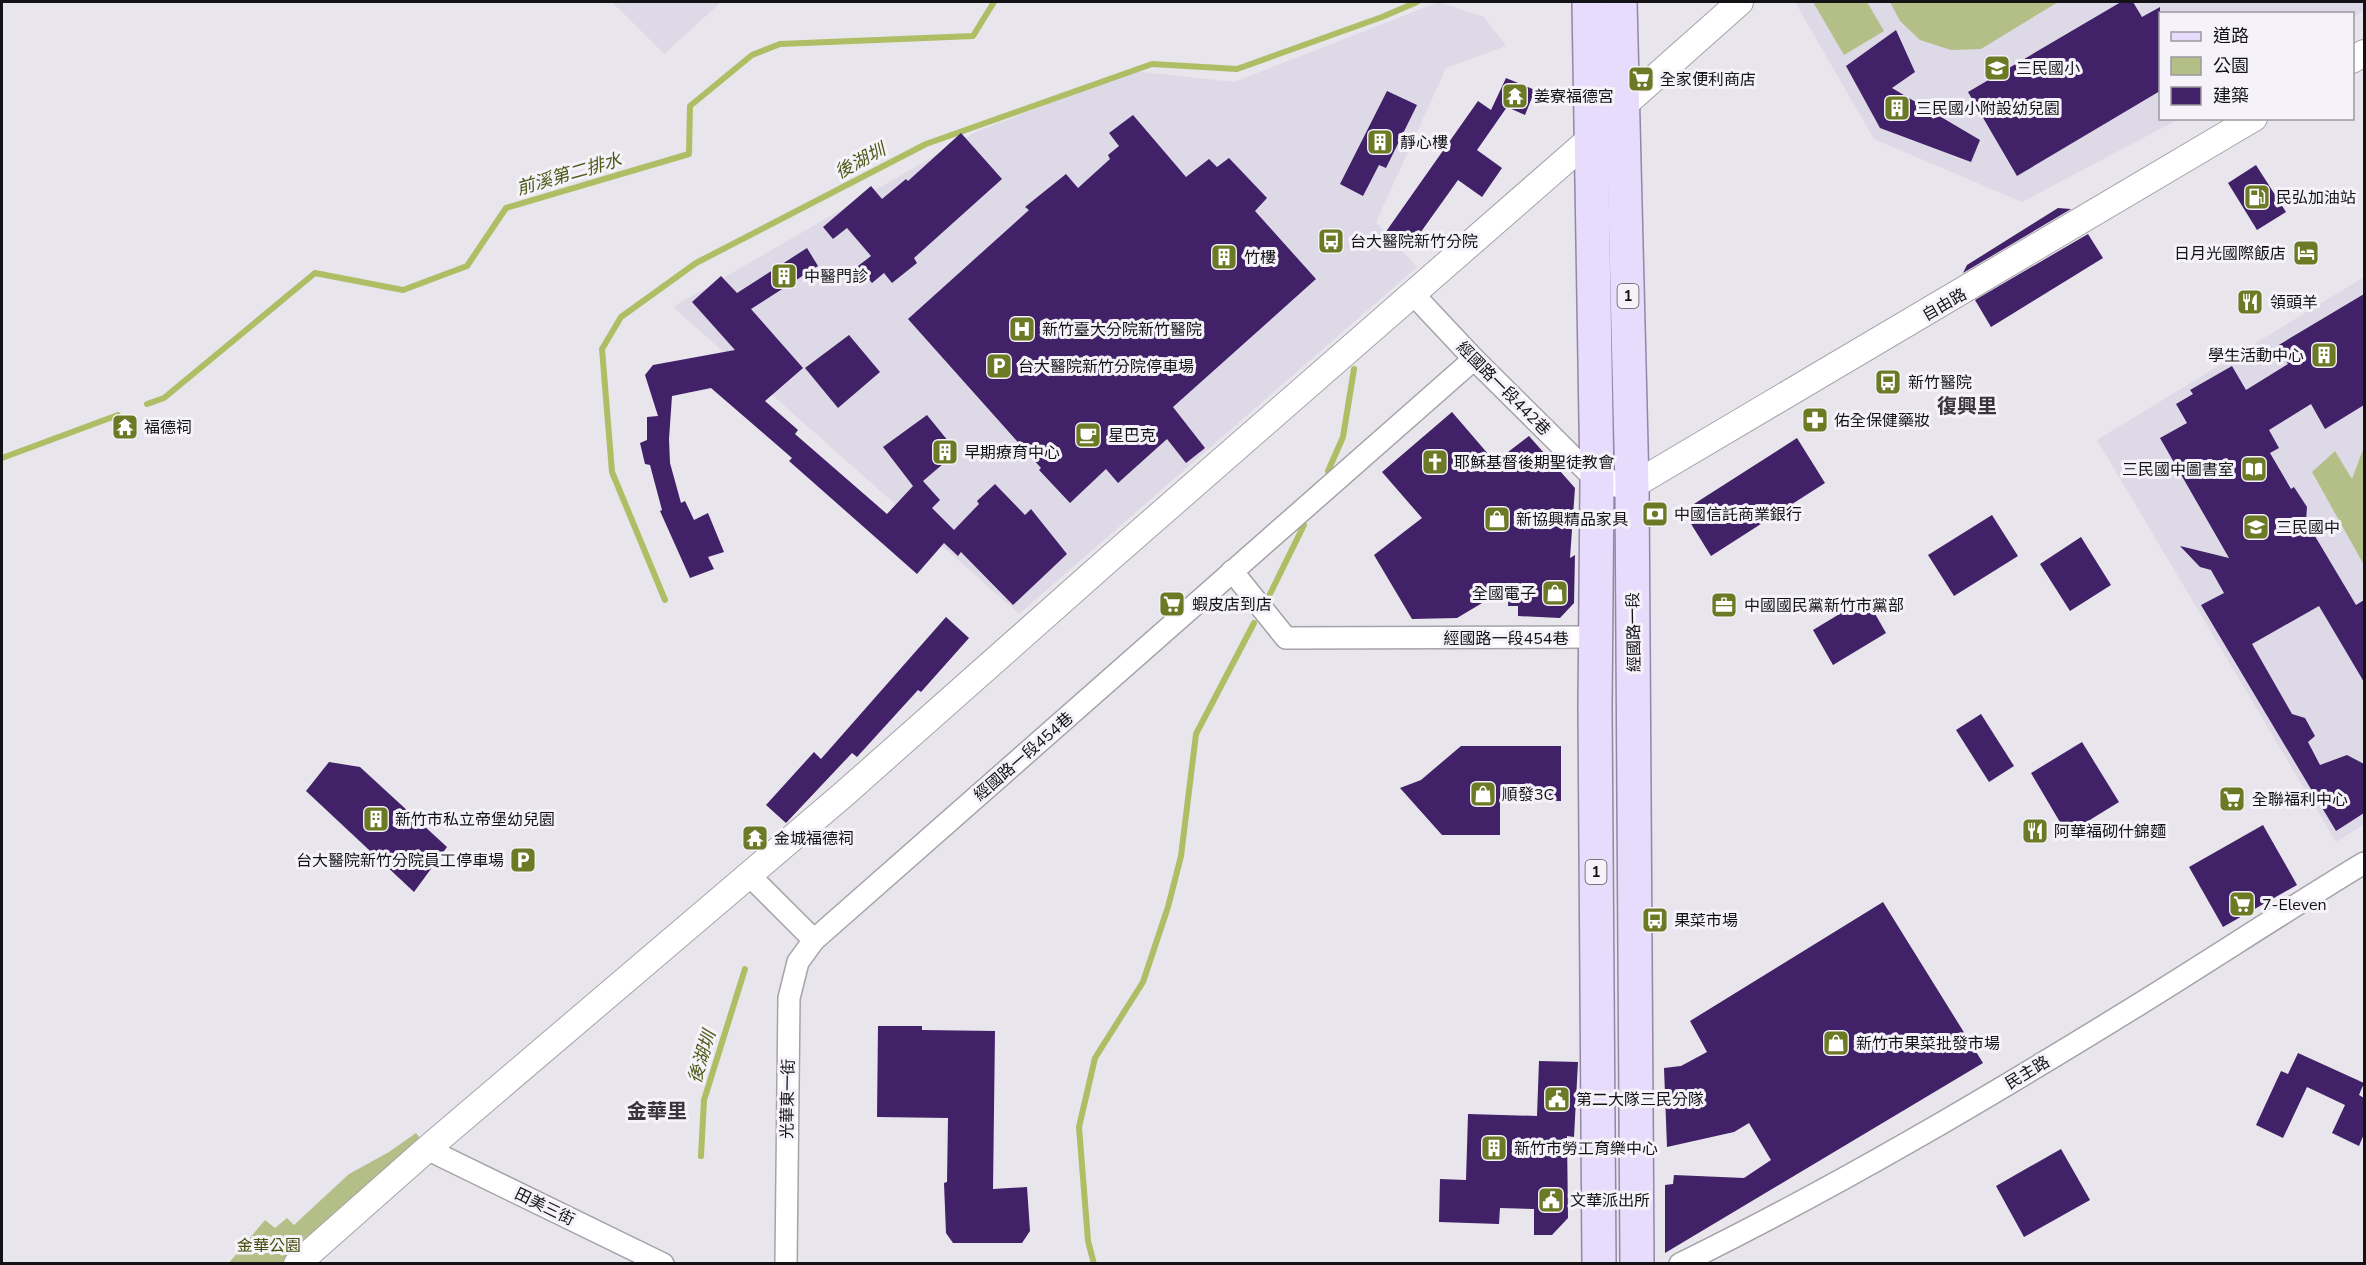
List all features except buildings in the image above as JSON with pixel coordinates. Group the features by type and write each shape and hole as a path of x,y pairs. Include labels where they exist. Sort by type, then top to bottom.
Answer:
{"main road":[{"name":"1","path":"1589,2 1597,481 1595,638 1599,1263"},
{"name":"經國路一段","path":"1620,2 1632,486 1636,1263"}],"street":[{"path":"297,1263 427,1149 750,876 1590,139 1624,105 1740,2"},
{"name":"自由路","path":"1632,486 2251,120"},
{"name":"經國路一段442巷","path":"1413,294 1474,359 1597,481"},
{"name":"經國路一段454巷","path":"814,940 1474,359"},
{"path":"1597,481 1632,486"},
{"name":"經國路一段454巷","path":"1232,572 1286,638 1595,638"},
{"name":"民主路","path":"1680,1263 1794,1205 2023,1075 2364,863"},
{"path":"750,876 814,940"},
{"name":"光華東一街","path":"786,1263 789,998 798,962 814,940"},
{"name":"田美三街","path":"427,1149 663,1263"}],"shaded area":[{"path":"612,2 721,2 664,54"},
{"name":"新竹臺大分院新竹醫院","path":"1439,2 1484,17 1506,46 1446,68 1376,222 1417,267 1019,614 673,307 976,132 1134,71 1234,82"},
{"name":"三民國小","path":"1795,2 2364,2 2364,10 2354,16 2354,12 2159,12 2159,120 2177,120 2022,202 1874,139"},
{"name":"三民國中","path":"2364,277 2364,824 2336,842 2097,440"}],"green space":[{"path":"1813,2 1867,2 1884,31 1844,55"},
{"path":"1890,2 2058,2 1981,49 1951,50 1920,40 1900,21"},
{"path":"2364,447 2364,565 2312,472 2335,451 2352,479"},
{"name":"金華公園","path":"416,1133 424,1143 286,1263 228,1264 265,1220 275,1228 287,1218 294,1225 349,1174 389,1152"}],"waterway":[{"name":"前溪第二排水","path":"147,404 164,398 315,273 403,290 467,266 506,208 689,154 690,106 752,55 780,44 973,36 994,2"},
{"name":"後湖圳","path":"665,600 612,472 602,349 621,317 696,263 926,144 1152,64 1237,69 1382,17 1417,2"},
{"path":"1328,471 1343,437 1354,369"},
{"name":"前溪第二排水","path":"2,458 118,415"},
{"path":"1270,594 1304,525"},
{"path":"1094,1264 1088,1241 1079,1127 1095,1058 1143,982 1168,907 1181,856 1196,734 1254,623"},
{"name":"後湖圳","path":"701,1156 704,1100 745,969"}],"place":[{"name":"三民國小","path":"1997,68"},
{"name":"全家便利商店","path":"1641,79"},
{"name":"姜寮福德宮","path":"1515,96"},
{"name":"三民國小附設幼兒園","path":"1897,108"},
{"name":"靜心樓","path":"1380,142"},
{"name":"民弘加油站","path":"2257,197"},
{"name":"台大醫院新竹分院","path":"1331,241"},
{"name":"日月光國際飯店","path":"2306,253"},
{"name":"竹樓","path":"1224,257"},
{"name":"中醫門診","path":"784,276"},
{"name":"領頭羊","path":"2250,302"},
{"name":"新竹臺大分院新竹醫院","path":"1022,329"},
{"name":"學生活動中心","path":"2324,355"},
{"name":"台大醫院新竹分院停車場","path":"999,366"},
{"name":"新竹醫院","path":"1888,382"},
{"name":"佑全保健藥妝","path":"1815,420"},
{"name":"福德祠","path":"125,427"},
{"name":"星巴克","path":"1088,435"},
{"name":"早期療育中心","path":"945,452"},
{"name":"耶穌基督後期聖徒教會","path":"1435,462"},
{"name":"三民國中圖書室","path":"2254,469"},
{"name":"中國信託商業銀行","path":"1655,514"},
{"name":"新協興精品家具","path":"1497,519"},
{"name":"三民國中","path":"2256,527"},
{"name":"全國電子","path":"1555,593"},
{"name":"蝦皮店到店","path":"1172,604"},
{"name":"中國國民黨新竹市黨部","path":"1724,605"},
{"name":"順發3C","path":"1483,794"},
{"name":"全聯福利中心","path":"2232,799"},
{"name":"新竹市私立帝堡幼兒園","path":"376,819"},
{"name":"阿華福砌什錦麵","path":"2035,831"},
{"name":"金城福德祠","path":"755,838"},
{"name":"台大醫院新竹分院員工停車場","path":"523,860"},
{"name":"7-Eleven","path":"2242,904"},
{"name":"果菜市場","path":"1655,920"},
{"name":"新竹市果菜批發市場","path":"1836,1043"},
{"name":"第二大隊三民分隊","path":"1557,1099"},
{"name":"新竹市勞工育樂中心","path":"1494,1148"},
{"name":"文華派出所","path":"1551,1200"}],"district":[{"name":"復興里","path":"1967,406"},
{"name":"金華里","path":"657,1111"}]}
